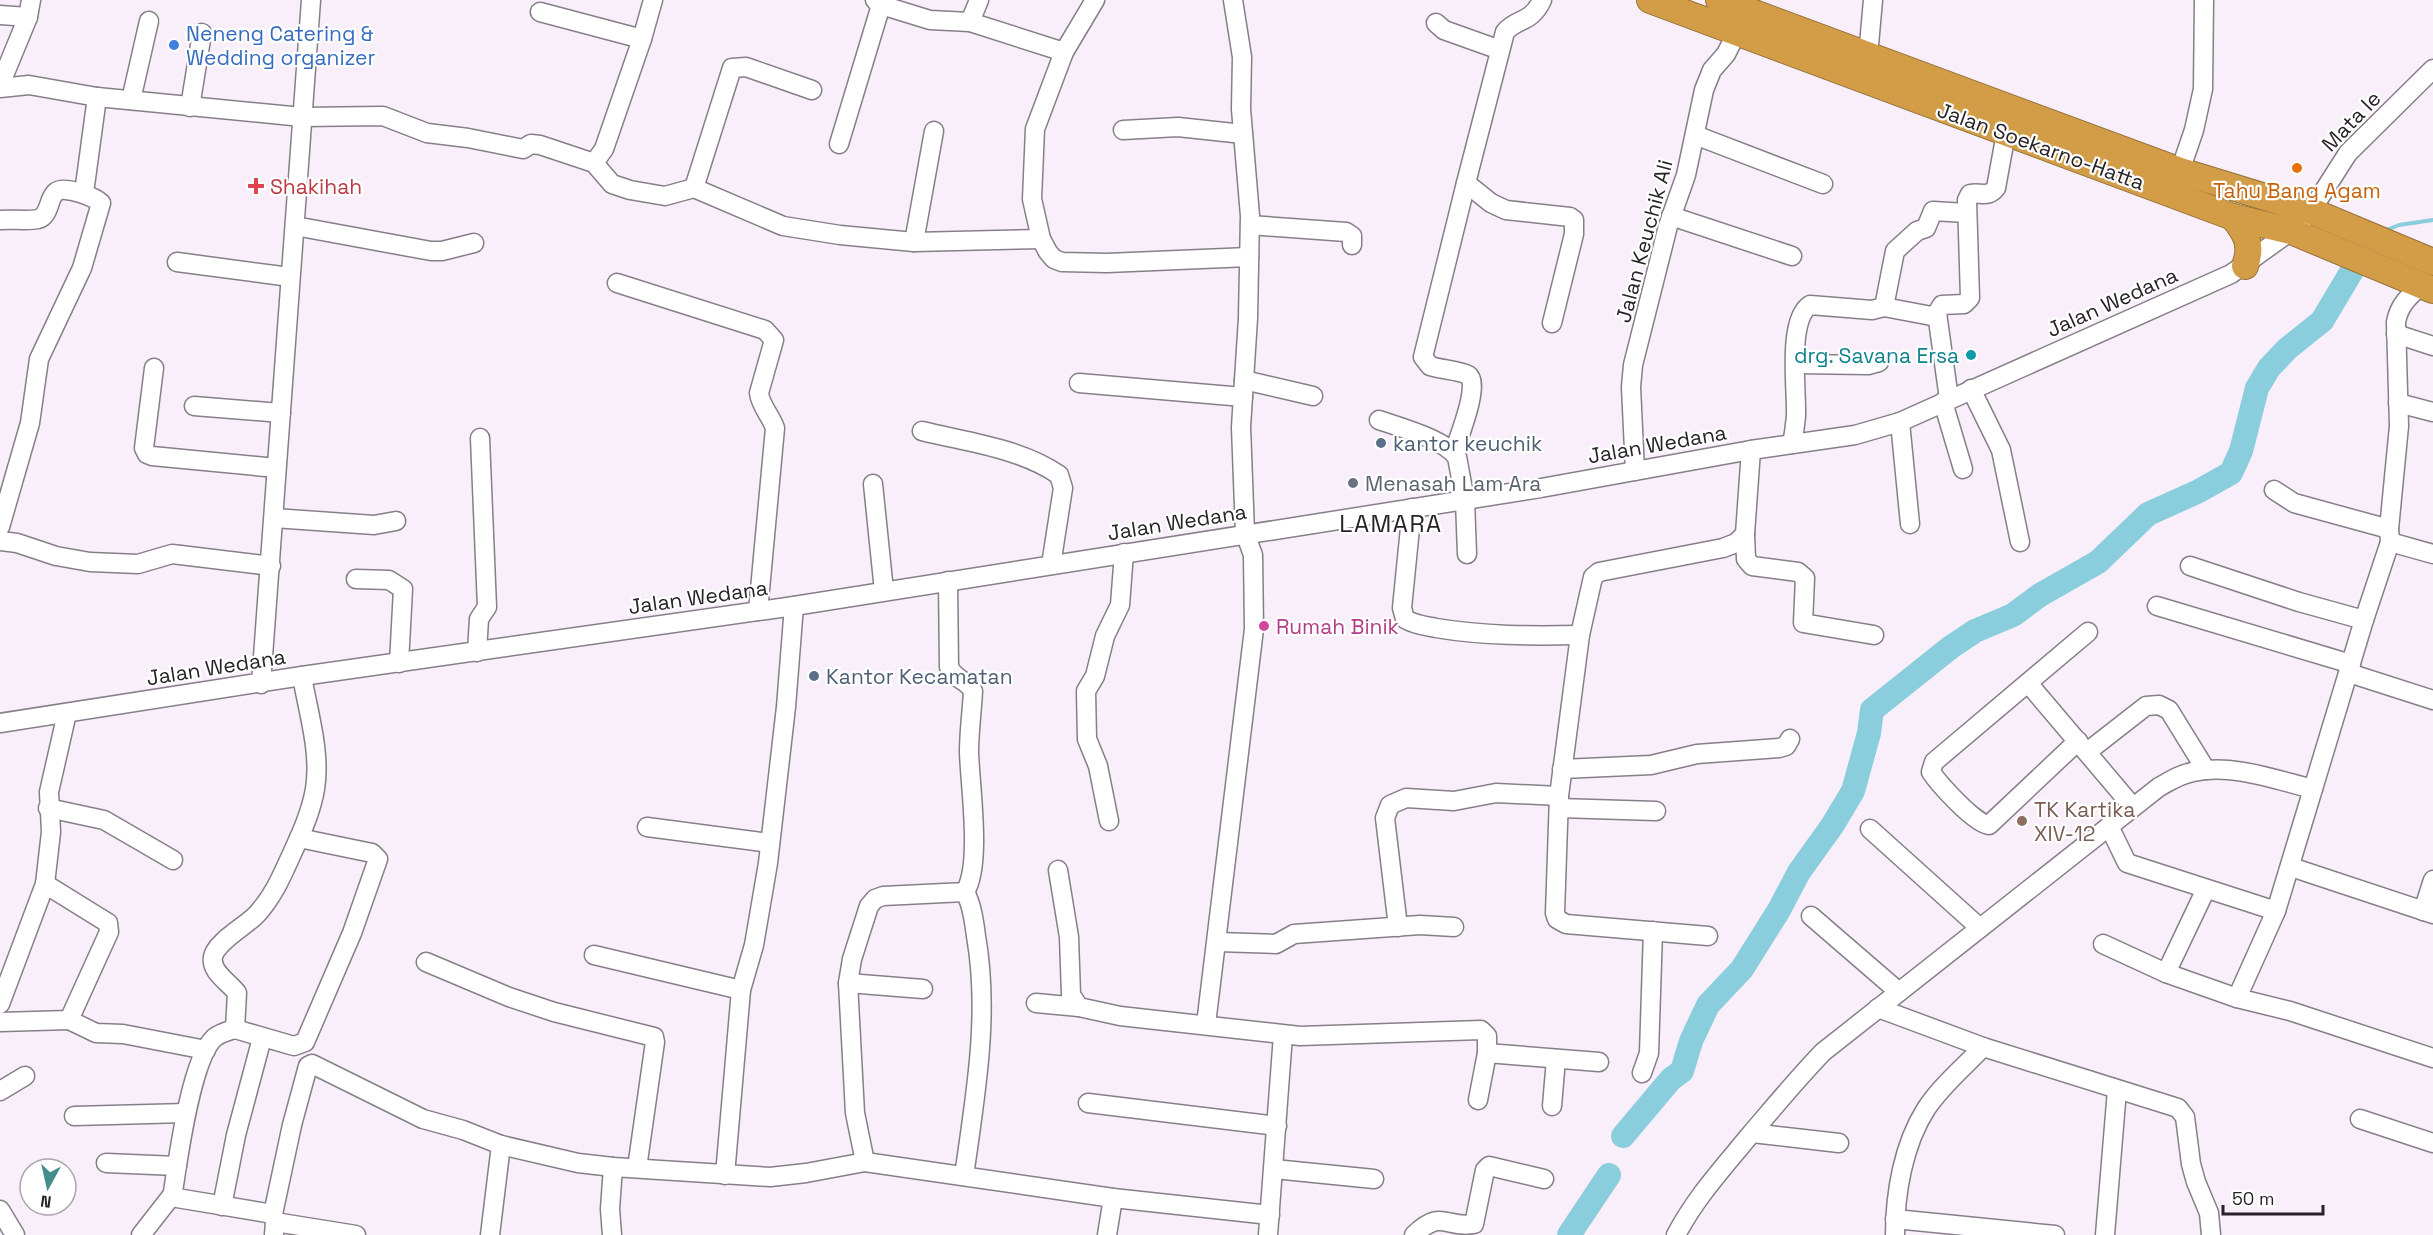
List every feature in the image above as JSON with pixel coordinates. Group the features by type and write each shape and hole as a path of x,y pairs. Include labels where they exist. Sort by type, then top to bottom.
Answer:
{"highway":[{"name":"Jalan Soekarno-Hatta","path":"1650,0 2233,217 2291,231 2313,242 2346,253 2422,274"},
{"name":"Jalan Soekarno-Hatta","path":"1719,0 2180,171 2311,211 2355,229 2422,274"},
{"path":"2233,217 2248,238 2249,253 2246,266"}],"street":[{"path":"261,684 311,0"},
{"path":"594,163 604,149 642,39 652,0"},
{"path":"970,22 979,0"},
{"path":"1095,0 1064,52 1035,129 1032,199 1041,239 1048,252 1054,259 1062,262 1107,263 1249,257"},
{"path":"1206,1024 1218,942 1254,628 1253,555 1245,533 1241,427 1250,225 1243,134 1242,57 1233,0"},
{"path":"1454,452 1469,409 1472,380 1466,374 1430,366 1423,357 1505,32 1530,17 1538,10 1542,0"},
{"path":"1868,56 1873,0"},
{"path":"2180,171 2194,130 2203,89 2204,0"},
{"path":"839,144 878,2 930,20 970,22 1064,52"},
{"path":"30,9 0,87 29,85 97,97 302,117 383,116 427,133 468,138 523,150 531,144 540,145 594,163 612,184 630,190 671,195 694,188 783,226 840,235 914,242 1041,239"},
{"path":"0,15 30,9"},
{"path":"540,12 642,39"},
{"path":"131,100 149,21"},
{"path":"1436,23 1444,30 1500,50"},
{"name":"Jalan Keuchik Ali","path":"1635,471 1631,387 1633,365 1671,216 1686,175 1708,80 1712,70 1726,54 1737,32"},
{"path":"189,107 202,33"},
{"path":"694,188 732,68 746,68 812,90"},
{"name":"Mata Ie","path":"2311,211 2348,153 2432,73"},
{"path":"84,194 97,97"},
{"path":"1123,130 1178,127 1243,134"},
{"path":"914,242 934,131"},
{"path":"1963,469 1946,400 1936,317 1942,305 1964,303 1970,298 1967,200 1970,194 1986,195 1992,193 1996,188 2006,133"},
{"path":"1695,135 1823,184"},
{"path":"1466,183 1491,203 1506,210 1570,217 1575,220 1574,234 1552,323"},
{"path":"0,220 21,218 37,220 42,217 56,192 61,190 84,194 99,200 101,207 92,228 82,268 39,359 30,423 0,527"},
{"name":"Jalan Wedana","path":"0,723 302,676 794,606 1465,500 1751,450 1855,435 1900,422 2231,274 2246,266 2291,231 2311,211"},
{"path":"1884,307 1895,251 1917,231 1926,228 1933,212 1966,213"},
{"path":"1671,216 1792,256"},
{"path":"1250,225 1346,232 1352,236 1352,245"},
{"path":"295,226 431,251 442,251 474,243"},
{"path":"177,262 290,278"},
{"path":"2237,998 2276,911 2291,867 2390,535 2399,426 2396,334 2398,311 2422,274"},
{"path":"617,283 765,330 774,340 759,393 760,402 771,416 775,428 758,611"},
{"path":"1792,444 1796,416 1796,338 1802,312 1809,305 1872,310 1884,307 1936,317"},
{"path":"2396,334 2433,346"},
{"path":"1796,364 1878,362"},
{"path":"154,368 144,448 147,454 276,468"},
{"path":"1079,383 1243,388 1313,396"},
{"path":"1971,389 2001,450 2020,542"},
{"path":"2398,403 2433,412"},
{"path":"194,406 281,413"},
{"path":"1379,420 1433,441 1454,452 1457,457 1465,500 1467,554"},
{"path":"1900,422 1910,524"},
{"path":"922,431 1004,451 1059,475 1063,489 1051,565"},
{"path":"477,652 479,619 487,607 480,438"},
{"path":"1751,450 1745,534 1746,559 1752,566 1798,572 1805,578 1803,623 1874,635"},
{"path":"873,484 884,591"},
{"path":"2274,490 2294,503 2390,535 2433,554"},
{"path":"1412,508 1402,608 1405,619 1449,630 1493,635 1580,635"},
{"path":"274,518 374,525 396,521"},
{"path":"1708,936 1566,924 1557,919 1559,802 1562,769 1580,635 1590,581 1595,574 1723,548 1736,543 1745,534"},
{"path":"0,541 17,543 83,562 138,564 172,554 271,566"},
{"path":"1109,821 1098,766 1087,739 1086,691 1095,676 1105,636 1118,612 1124,553"},
{"path":"2190,566 2299,602 2364,620"},
{"path":"356,579 389,580 403,589 399,663"},
{"path":"948,581 949,667 956,678 971,686 974,691 969,748 974,848 972,874 965,892 971,907 983,994 975,1099 964,1176"},
{"path":"725,1175 741,990 754,945 770,843 786,707 794,606"},
{"path":"2157,606 2350,668 2433,700"},
{"path":"2088,632 1934,762 1931,770 1935,778 1983,825 1989,825 2083,747 2146,706 2159,705 2169,710 2206,770"},
{"path":"236,1029 237,993 215,969 214,955 219,946 256,916 268,902 299,838 313,798 316,774 315,747 302,676"},
{"path":"2028,683 2133,807"},
{"path":"0,1004 45,884 51,832 48,808 50,786 67,713"},
{"path":"1562,769 1651,765 1696,754 1779,748 1786,746 1790,740"},
{"path":"1676,1235 1705,1188 1775,1104 1823,1052 2159,787 2178,777 2206,770 2238,771 2313,789"},
{"path":"1398,927 1385,818 1390,805 1406,798 1454,801 1491,793 1656,811"},
{"path":"48,808 104,820 173,860"},
{"path":"2109,826 2127,863 2276,911"},
{"path":"646,827 770,843"},
{"path":"1870,829 1980,928"},
{"path":"141,1235 173,1194 186,1113 206,1050 222,1033 236,1029 262,1038 298,1045 308,1038 352,933 378,859 372,853 299,838"},
{"path":"2291,867 2428,913 2433,880"},
{"path":"1058,870 1069,937 1071,995 1079,1007"},
{"path":"45,884 108,923 110,928 69,1020"},
{"path":"2166,972 2206,889"},
{"path":"865,1162 855,1113 848,983 854,953 869,906 875,899 883,896 965,892"},
{"path":"1811,916 1899,992"},
{"path":"1218,942 1276,944 1294,934 1398,927 1454,927"},
{"path":"1642,1072 1649,1053 1653,931"},
{"path":"2103,944 2166,972 2237,998 2290,1011 2433,1058"},
{"path":"594,955 741,990"},
{"path":"426,962 509,997 654,1037 637,1168"},
{"path":"848,983 923,989"},
{"path":"1036,1003 1079,1007 1084,1010 1120,1016 1206,1024 1283,1035 1336,1036 1476,1029 1487,1034 1487,1053 1478,1100"},
{"path":"1878,1008 1983,1047 2174,1106 2184,1113 2191,1164 2209,1213 2211,1235"},
{"path":"0,1022 69,1020 96,1033 123,1034 206,1050"},
{"path":"1268,1235 1283,1035"},
{"path":"222,1206 236,1135 262,1038"},
{"path":"274,1224 292,1125 308,1066 298,1045"},
{"path":"1983,1047 1934,1099 1922,1116 1904,1165 1895,1227 2055,1235"},
{"path":"1487,1053 1599,1062"},
{"path":"1552,1106 1556,1059"},
{"path":"308,1066 315,1066 423,1119 501,1145 578,1162 613,1167 725,1175 793,1175 865,1162 1113,1198 1270,1215"},
{"path":"0,1091 25,1076"},
{"path":"2105,1235 2117,1090"},
{"path":"1088,1103 1277,1126"},
{"path":"74,1116 186,1113"},
{"path":"2360,1119 2433,1143"},
{"path":"1752,1133 1839,1143"},
{"path":"490,1235 501,1145"},
{"path":"106,1163 177,1166"},
{"path":"1414,1235 1424,1225 1434,1220 1471,1230 1476,1221 1487,1167 1491,1166 1544,1179"},
{"path":"612,1235 610,1209 613,1167"},
{"path":"1274,1169 1374,1179"},
{"path":"173,1194 177,1198 222,1206 274,1224 356,1235"},
{"path":"1107,1235 1113,1198"},
{"path":"0,1210 15,1235"}],"waterway":[{"path":"2384,231 2399,225 2433,220"},
{"path":"1623,1136 1671,1079 1682,1071 1691,1041 1708,1005 1742,969 1779,910 1799,872 1832,826 1853,791 1869,733 1872,710 1951,647 1975,631 2013,615 2040,595 2098,562 2148,514 2197,492 2231,473 2241,451 2257,388 2269,368 2287,349 2322,321 2365,249"},
{"path":"1569,1235 1609,1175"}],"place":[{"name":"Neneng Catering & Wedding organizer","path":"174,45"},
{"name":"Tahu Bang Agam","path":"2297,168"},
{"name":"Shakihah","path":"256,186"},
{"name":"drg. Savana Ersa","path":"1971,355"},
{"name":"kantor keuchik","path":"1381,443"},
{"name":"Menasah Lam Ara","path":"1353,483"},
{"name":"Rumah Binik","path":"1264,626"},
{"name":"Kantor Kecamatan","path":"814,676"},
{"name":"TK Kartika XIV-12","path":"2022,821"}],"district":[{"name":"LAMARA","path":"1391,523"}]}
